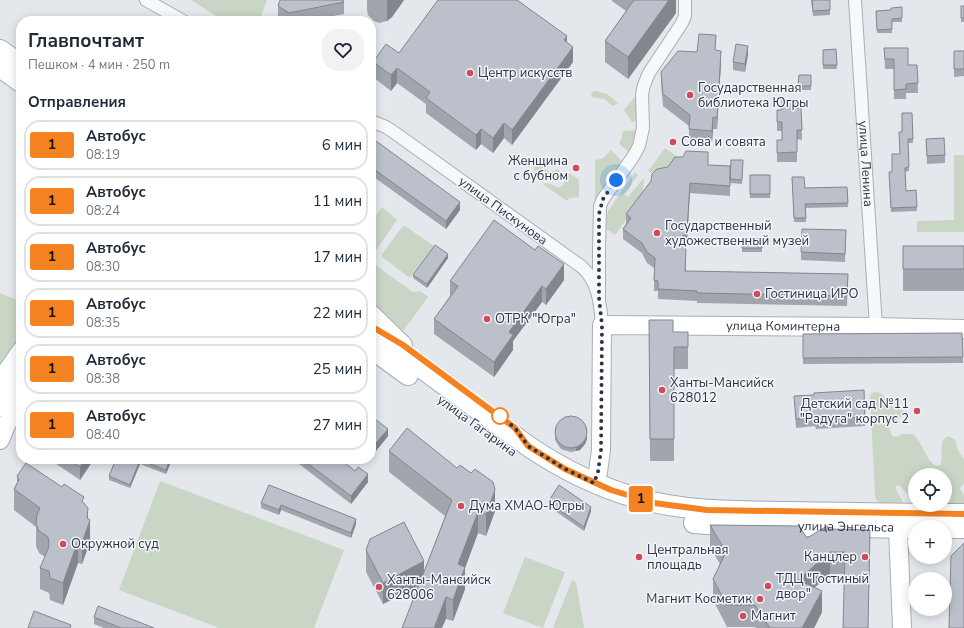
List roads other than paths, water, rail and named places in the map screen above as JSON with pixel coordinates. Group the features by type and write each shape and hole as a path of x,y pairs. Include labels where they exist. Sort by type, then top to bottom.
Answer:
{"main road":[{"path":"0,50 16,61"},
{"path":"0,67 16,78"},
{"path":"376,329 403,345 515,428 528,446"},
{"name":"улица Гагарина","path":"376,334 528,446 560,466 592,489"},
{"path":"403,345 448,388"},
{"name":"улица Гагарина","path":"376,352 519,456 559,480 592,489"},
{"name":"улица Энгельса","path":"592,489 634,511 689,522 723,525 904,523 964,514"},
{"path":"952,528 964,528"}],"street":[{"path":"146,0 174,16"},
{"path":"599,298 600,206 603,199 633,157 639,146 643,128 642,94 644,85 649,73 682,23 685,16 685,0"},
{"name":"улица Ленина","path":"855,0 876,326"},
{"name":"улица Пискунова","path":"376,123 395,133 576,263 590,276 599,298 602,325"},
{"path":"576,263 581,265 591,263 597,257 599,252"},
{"path":"376,319 403,345"},
{"path":"592,489 598,472 601,450 602,325"},
{"name":"улица Коминтерна","path":"602,325 876,326 964,328"},
{"path":"0,381 16,358"},
{"path":"0,407 16,382"},
{"path":"3,432 16,409"},
{"path":"3,432 16,414"},
{"path":"902,628 904,523"}],"place":[{"name":"Центр искусств","path":"470,73"},
{"name":"Государственная библиотека Югры","path":"690,95"},
{"name":"Сова и совята","path":"673,142"},
{"name":"Женщина с бубном","path":"576,168"},
{"name":"Государственный художественный музей","path":"657,233"},
{"name":"Гостиница ИРО","path":"757,294"},
{"name":"ОТРК \"Югра\"","path":"487,319"},
{"name":"Ханты-Мансийск 628012","path":"662,390"},
{"name":"Детский сад №11 \"Радуга\" корпус 2","path":"917,411"},
{"name":"Дума ХМАО-Югры","path":"461,506"},
{"name":"Окружной суд","path":"63,544"},
{"name":"Центральная площадь","path":"639,557"},
{"name":"Канцлер","path":"865,557"},
{"name":"ТДЦ \"Гостиный двор\"","path":"768,586"},
{"name":"Ханты-Мансийск 628006","path":"379,587"},
{"name":"Магнит Косметик","path":"760,599"},
{"name":"Магнит","path":"743,616"}]}
